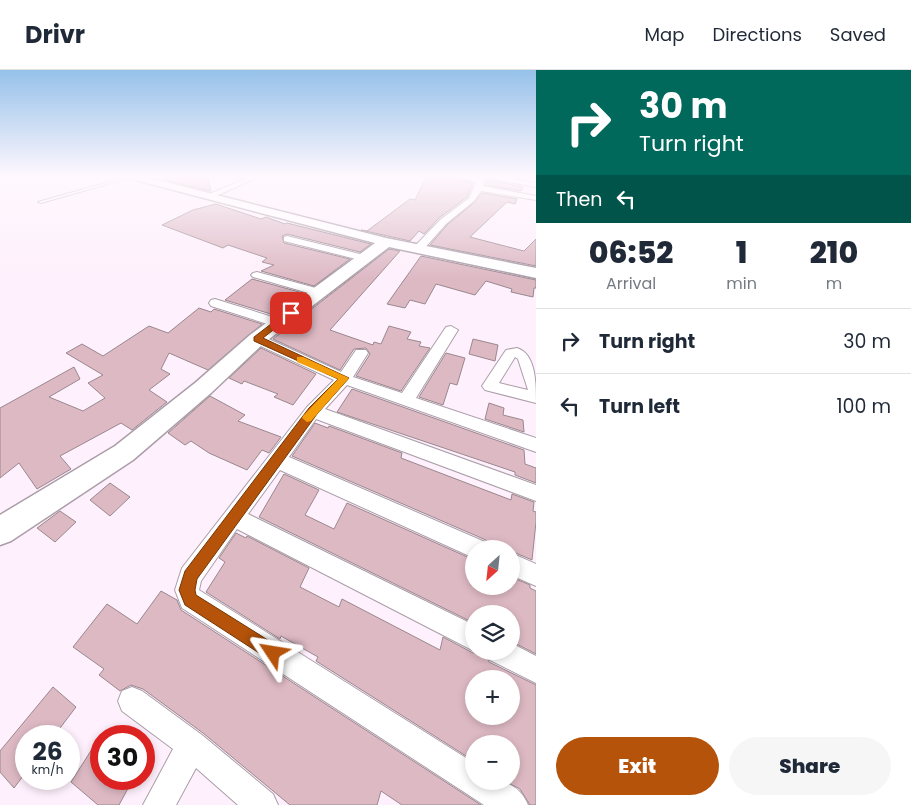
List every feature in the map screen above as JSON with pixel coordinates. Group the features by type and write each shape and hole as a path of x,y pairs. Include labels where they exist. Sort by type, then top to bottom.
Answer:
{"street":[{"path":"263,211 386,242 536,273"},
{"path":"419,248 443,222 457,211"},
{"path":"287,238 364,258"},
{"path":"0,531 74,486 124,452 203,388 257,339 386,242"},
{"path":"258,275 319,292"},
{"path":"215,303 277,323"},
{"path":"406,400 450,330"},
{"path":"257,339 344,378 536,445"},
{"path":"536,392 525,357 517,352 511,353 490,386 536,398"},
{"path":"361,353 344,378 313,411 233,517 190,576 187,590 190,600 465,775"},
{"path":"313,411 536,493"},
{"path":"276,460 465,544"},
{"path":"233,517 465,633"},
{"path":"520,568 536,575"},
{"path":"517,660 536,670"},
{"path":"132,701 192,745 262,805"},
{"path":"159,805 192,745"},
{"path":"488,790 512,805"}],"building":[{"path":"190,211 238,211 261,219 266,217 285,224 371,244 360,252 287,234 282,236 284,243 350,259 314,286 261,271 274,265 262,262 267,258 228,245 223,248 162,225"},
{"path":"393,211 448,211 424,234 419,231 410,241 361,230 367,231"},
{"path":"464,211 497,211 470,237 524,251 536,239 536,266 430,245 447,225"},
{"path":"389,249 400,251 330,330 373,345 374,342 381,344 389,326 411,332 407,339 421,342 419,346 430,348 401,391 356,376 370,354 366,348 354,349 340,370 273,339"},
{"path":"421,256 536,280 536,288 534,288 533,297 511,292 512,289 486,281 475,295 436,284 425,304 410,300 405,308 387,304"},
{"path":"252,279 303,293 274,315 225,300"},
{"path":"199,308 211,312 214,309 262,324 208,370 169,353 161,369 170,374 149,390 167,402 132,430 121,423 60,456 71,469 37,489 19,463 0,478 0,408 74,367 80,379 49,397 83,411 105,398 88,383 103,375 66,353 82,344 103,356 149,326 168,333"},
{"path":"473,339 498,345 495,361 469,354"},
{"path":"261,348 316,374 293,405 274,397 278,394 244,381 242,384 229,378"},
{"path":"446,353 465,358 457,385 450,383 443,405 419,397"},
{"path":"352,389 524,450 525,464 536,468 536,483 515,475 515,472 337,412"},
{"path":"210,396 245,415 238,421 281,437 269,453 262,450 247,470 209,453 191,441 185,445 168,433"},
{"path":"489,403 504,408 503,415 523,420 524,432 485,419"},
{"path":"315,423 328,428 329,426 402,453 401,458 511,500 512,494 534,502 533,511 536,512 536,522 532,560 520,555 520,540 486,540 292,456"},
{"path":"284,474 319,490 305,515 334,529 347,503 465,556 465,595 520,595 520,581 530,585 530,588 536,591 536,654 520,646 520,605 465,605 465,619 259,517"},
{"path":"110,483 130,497 110,516 90,500"},
{"path":"60,511 76,522 55,542 37,528"},
{"path":"236,533 246,538 247,536 309,568 300,587 339,607 342,599 440,650 443,637 465,649 465,660 488,660 505,670 465,670 465,725 520,725 520,677 536,685 536,805 530,805 520,789 520,735 465,735 465,755 316,661 318,657 281,636 280,639 206,592 225,562 219,558"},
{"path":"161,591 177,600 181,610 481,805 402,805 381,791 377,805 290,805 203,733 143,689 131,685 120,691 99,675 104,669 73,647 107,604 137,624"},
{"path":"53,687 76,707 62,725 22,725"},
{"path":"15,733 14,788 0,772 0,751"},
{"path":"90,752 90,790 127,790 119,805 98,805 80,790 80,768"}],"slow traffic":[{"path":"300,359 344,378 307,418"}],"route":[{"path":"273,653 190,600 187,590 190,576 254,488 313,411 344,378 257,339 291,313"}]}
